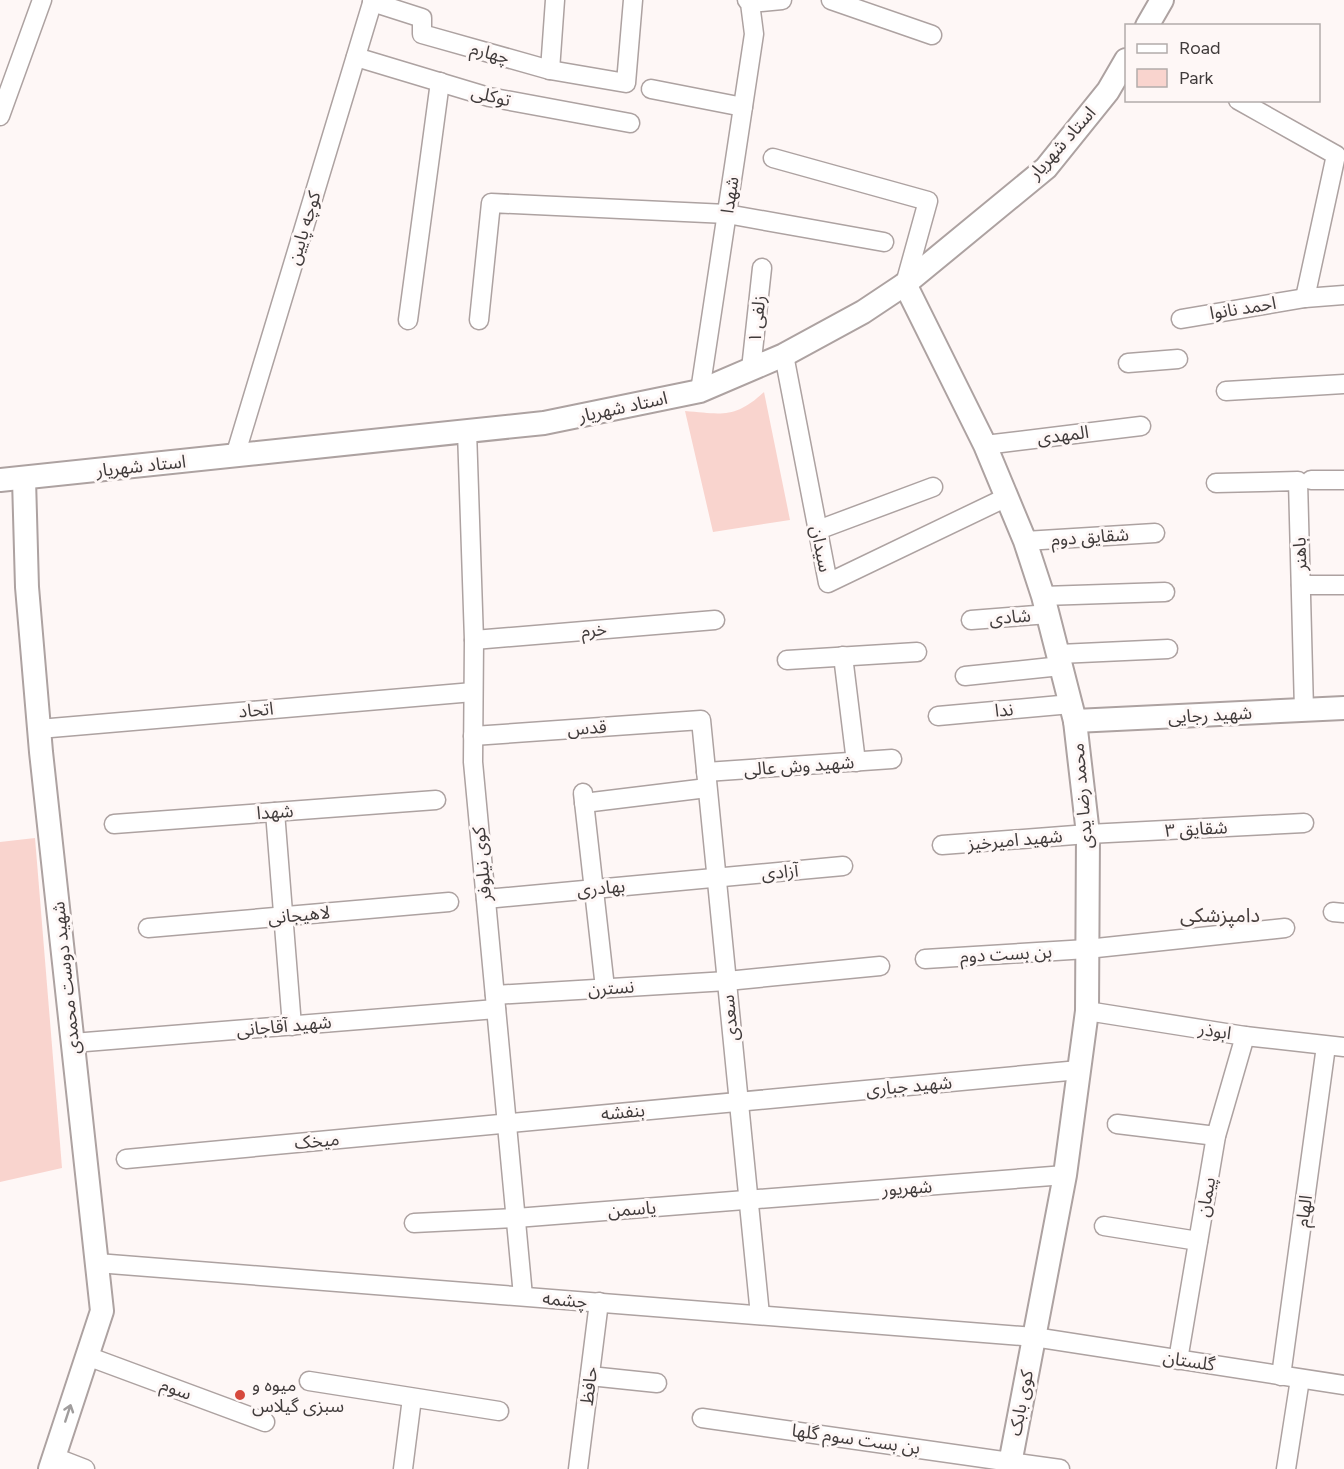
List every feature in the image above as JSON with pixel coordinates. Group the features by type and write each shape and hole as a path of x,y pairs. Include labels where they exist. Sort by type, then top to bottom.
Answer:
{"main road":[{"path":"1148,24 1162,0"},
{"name":"استاد شهریار","path":"0,480 544,423 700,391 784,355 863,312 905,284 1046,168 1108,91 1125,62"},
{"name":"محمد رضا یدی","path":"905,284 985,445 1025,541 1046,605 1073,713 1088,834 1087,1011 1065,1175 1034,1337"},
{"name":"شهید دوست محمدی","path":"24,479 27,587 39,729 102,1311 52,1463"},
{"name":"شهید رجایی","path":"1073,713 1344,708"},
{"name":"کوی بابک","path":"1010,1465 1034,1337"}],"street":[{"path":"0,116 42,0"},
{"path":"550,70 555,0"},
{"name":"چهارم","path":"372,1 422,18 422,34 550,70 626,83 633,0"},
{"path":"748,2 782,0"},
{"path":"831,0 932,36"},
{"name":"کوچه پایین","path":"235,456 372,1"},
{"name":"شهدا","path":"700,391 754,34 748,2"},
{"name":"توکلی","path":"356,57 489,97 630,123"},
{"path":"408,320 440,82"},
{"path":"651,88 743,107"},
{"path":"1242,102 1336,156 1305,298"},
{"path":"773,158 928,201 905,284"},
{"path":"478,320 491,204 727,214 884,242"},
{"name":"زلفی ۱","path":"751,369 762,268"},
{"name":"احمد نانوا","path":"1181,319 1305,298 1344,295"},
{"name":"سیدان","path":"784,355 828,584 1007,497"},
{"path":"1128,363 1178,359"},
{"path":"1226,392 1344,384"},
{"name":"المهدی","path":"985,445 1141,426"},
{"name":"کوی نیلوفر","path":"466,431 474,640 473,762 523,1296"},
{"path":"1311,480 1344,480"},
{"name":"باهنر","path":"1216,483 1298,481 1304,710"},
{"path":"818,530 933,487"},
{"name":"شقایق دوم","path":"1025,541 1155,533"},
{"path":"1301,585 1344,585"},
{"name":"شادی","path":"971,620 1046,605 1165,592"},
{"name":"خرم","path":"474,640 715,620"},
{"path":"965,676 1060,660 1168,649"},
{"path":"787,660 917,652"},
{"path":"843,657 856,762"},
{"name":"اتحاد","path":"39,729 473,692"},
{"name":"ندا","path":"938,716 1073,713"},
{"name":"قدس","path":"473,736 701,720"},
{"name":"سعدی","path":"701,720 760,1315"},
{"name":"شهید وش عالی","path":"594,889 583,798 707,780 892,759"},
{"name":"شهدا","path":"114,824 436,800"},
{"path":"275,812 292,1026"},
{"name":"شقایق ۳","path":"1088,834 1304,823"},
{"name":"شهید امیرخیز","path":"942,845 1088,834"},
{"name":"آزادی","path":"716,878 843,866"},
{"name":"بهادری","path":"486,899 716,878"},
{"path":"594,889 605,988"},
{"name":"لاهیجانی","path":"148,928 449,902"},
{"name":"بن بست دوم","path":"925,959 1087,949 1285,928"},
{"name":"نسترن","path":"495,1002 605,988 727,981 880,966"},
{"name":"شهید آقاجانی","path":"73,1043 292,1026 495,1002"},
{"name":"ابوذر","path":"1087,1011 1245,1036 1335,1046"},
{"name":"پیمان","path":"1178,1360 1216,1137 1245,1036"},
{"name":"الهام","path":"1281,1376 1335,1046"},
{"name":"شهید جباری","path":"739,1102 1079,1070"},
{"name":"بنفشه","path":"507,1123 739,1102"},
{"name":"میخک","path":"126,1159 507,1123"},
{"path":"1117,1124 1216,1137"},
{"name":"شهریور","path":"748,1200 1065,1175"},
{"name":"یاسمن","path":"414,1223 516,1218 748,1200"},
{"path":"1104,1226 1198,1241"},
{"name":"چشمه","path":"97,1263 1034,1337"},
{"name":"حافظ","path":"578,1469 599,1302"},
{"name":"گلستان","path":"1034,1337 1344,1385"},
{"name":"سوم","path":"87,1356 266,1422"},
{"path":"590,1376 657,1383"},
{"path":"1286,1469 1300,1378"},
{"path":"309,1381 498,1411"},
{"path":"403,1469 412,1398"},
{"name":"بن بست سوم گلها","path":"702,1418 1010,1465 1060,1469"},
{"path":"52,1463 85,1469"}],"green space":[{"path":"764,392 790,520 713,532 685,411 728,413 745,407"},
{"path":"35,838 62,1168 0,1182 0,842"}],"place":[{"name":"میوه و سبزی گیلاس","path":"240,1395"}],"district":[{"name":"دامپزشکی","path":"1220,915"}]}
